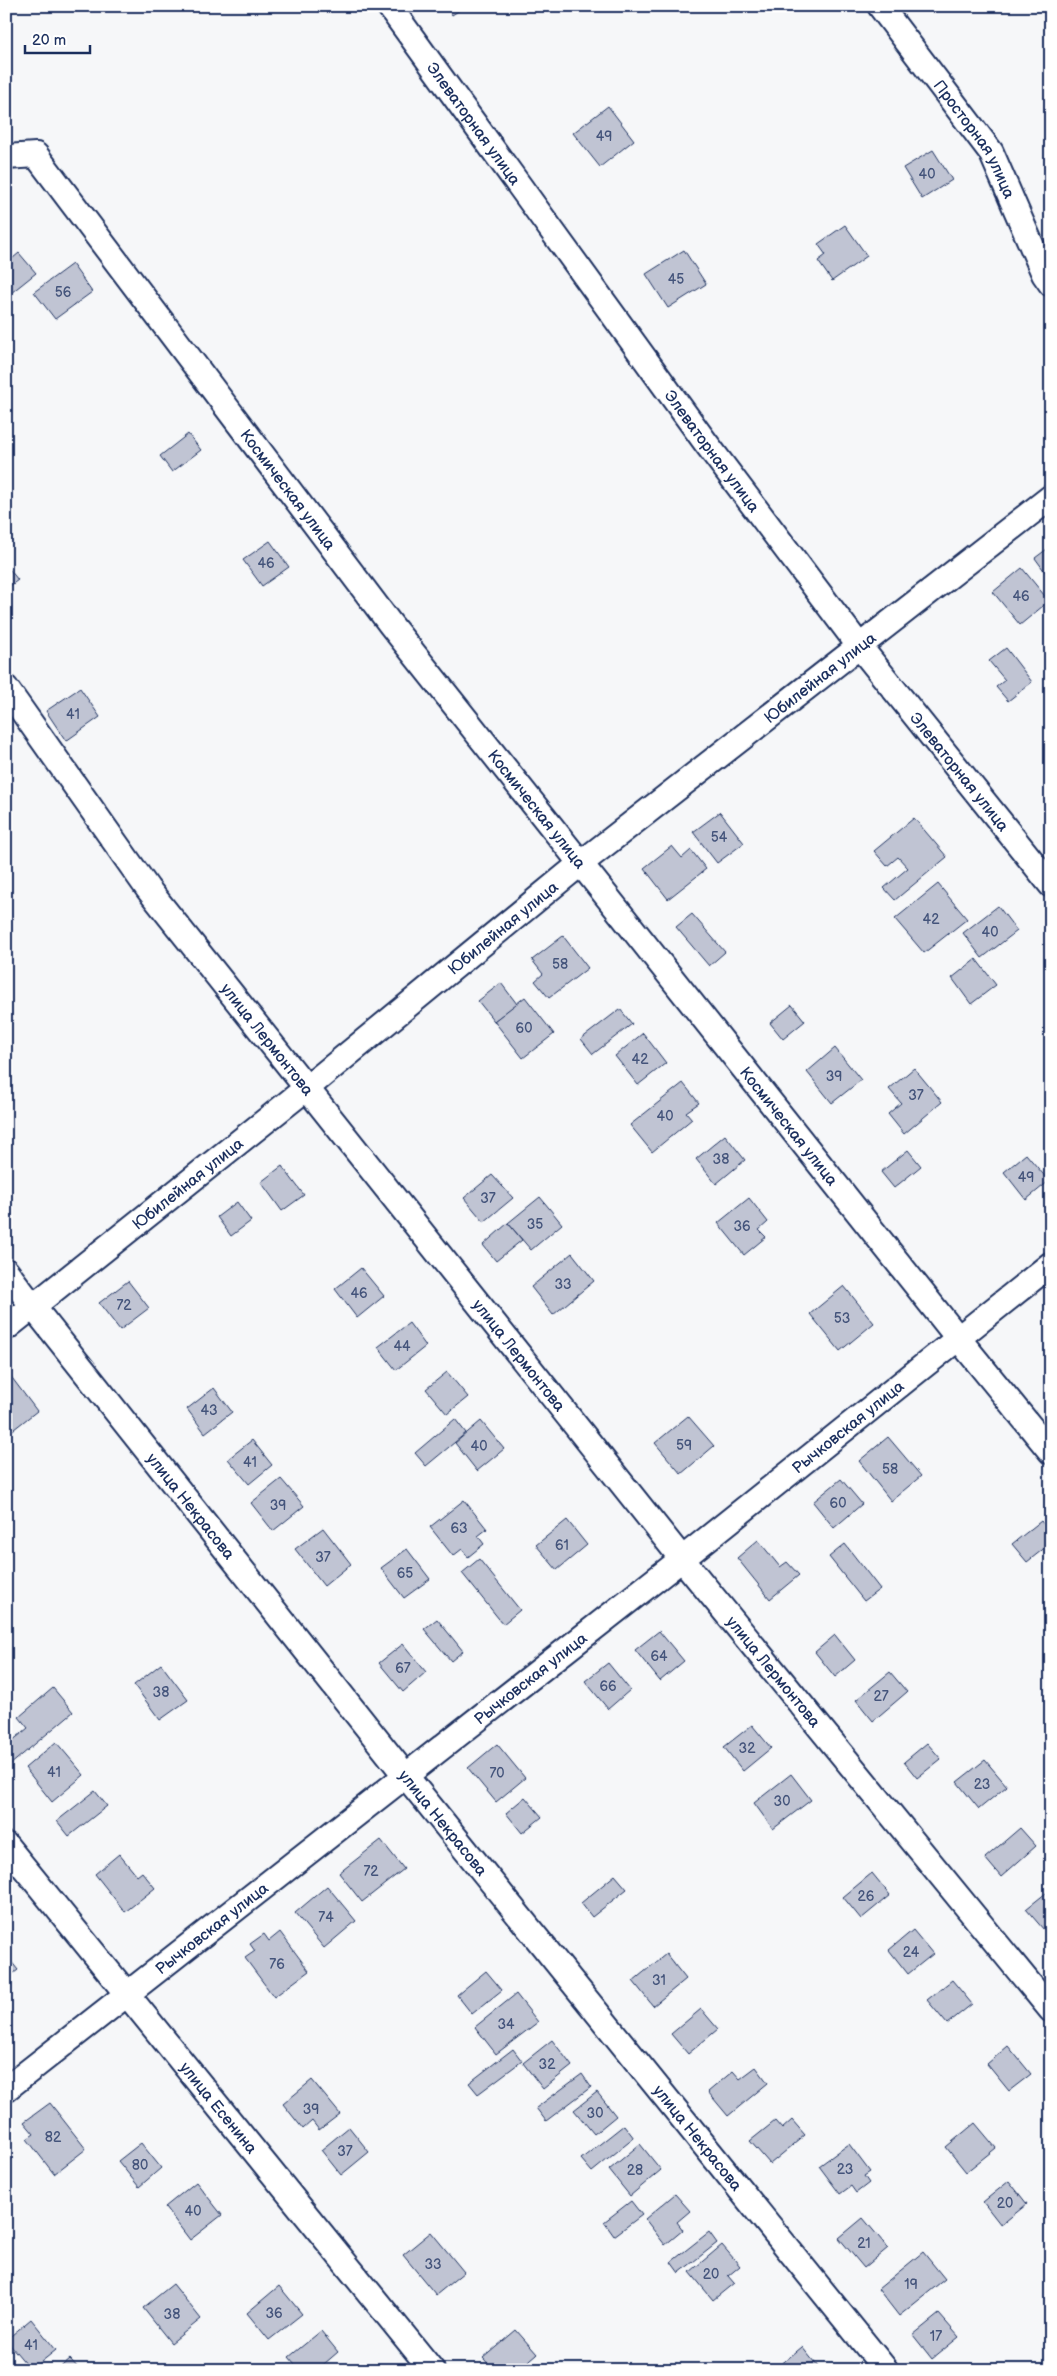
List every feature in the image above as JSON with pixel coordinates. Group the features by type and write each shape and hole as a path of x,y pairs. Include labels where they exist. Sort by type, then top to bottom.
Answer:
{"street":[{"name":"Элеваторная улица","path":"389,6 706,443 860,647 1051,884"},
{"name":"Просторная улица","path":"880,6 991,152 1044,274 1051,284"},
{"name":"Космическая улица","path":"6,157 36,155 391,625 958,1338 1051,1452"},
{"name":"Юбилейная улица","path":"6,1328 34,1308 308,1087 580,864 1051,497"},
{"name":"улица Лермонтова","path":"6,688 148,889 308,1087 682,1559 1051,2010"},
{"name":"Рычковская улица","path":"6,2088 127,1996 405,1775 682,1559 1051,1264"},
{"name":"улица Некрасова","path":"6,1270 34,1308 405,1775 886,2370"},
{"name":"улица Есенина","path":"6,1845 432,2370"}],"building":[{"path":"446,6 466,6 452,15"},
{"path":"608,106 634,140 600,167 573,133"},
{"path":"933,150 952,180 922,199 903,168"},
{"path":"845,225 867,256 832,281 818,261 826,255 818,244"},
{"path":"684,250 706,284 668,308 646,274"},
{"path":"19,253 36,273 11,293 6,287 6,264"},
{"path":"72,264 92,292 55,319 34,292"},
{"path":"188,434 201,450 172,472 160,456"},
{"path":"270,541 289,567 262,586 243,560"},
{"path":"1051,546 1051,580 1035,558"},
{"path":"6,565 18,580 6,589"},
{"path":"1022,568 1049,601 1020,625 993,592"},
{"path":"1006,648 1032,682 1008,701 996,687 1005,680 989,661"},
{"path":"80,688 100,717 66,741 46,711"},
{"path":"720,812 744,843 717,863 693,832"},
{"path":"914,818 947,857 895,900 884,888 908,868 898,857 887,866 874,851"},
{"path":"672,846 682,858 691,850 706,869 668,899 644,868"},
{"path":"938,884 967,919 924,953 895,919"},
{"path":"998,906 1017,931 982,958 963,933"},
{"path":"692,914 725,952 709,966 676,927"},
{"path":"563,936 588,968 549,998 535,981 543,974 532,960"},
{"path":"976,959 996,985 971,1004 952,978"},
{"path":"501,983 517,1004 494,1021 478,1001"},
{"path":"525,997 554,1034 523,1058 494,1021"},
{"path":"792,1005 805,1021 783,1039 770,1023"},
{"path":"620,1009 632,1024 593,1054 581,1039"},
{"path":"643,1033 666,1063 638,1085 615,1056"},
{"path":"835,1048 861,1080 832,1103 807,1072"},
{"path":"914,1068 942,1102 904,1134 888,1114 901,1103 889,1089"},
{"path":"683,1083 699,1103 686,1112 692,1119 652,1152 630,1125"},
{"path":"725,1135 745,1160 716,1184 696,1159"},
{"path":"908,1150 921,1166 894,1188 881,1172"},
{"path":"1026,1154 1049,1181 1026,1200 1004,1172"},
{"path":"282,1166 304,1195 282,1211 261,1182"},
{"path":"492,1175 513,1198 484,1222 464,1198"},
{"path":"540,1197 562,1224 531,1250 508,1223"},
{"path":"749,1198 768,1222 759,1230 766,1237 744,1255 718,1223"},
{"path":"237,1202 251,1221 231,1236 217,1217"},
{"path":"508,1223 522,1240 496,1261 483,1245"},
{"path":"572,1253 594,1281 553,1315 531,1287"},
{"path":"361,1268 384,1296 357,1318 335,1289"},
{"path":"128,1281 149,1308 120,1330 99,1303"},
{"path":"844,1286 874,1323 840,1351 810,1314"},
{"path":"409,1323 426,1346 396,1370 378,1347"},
{"path":"6,1370 37,1411 9,1433 6,1430"},
{"path":"447,1372 468,1397 447,1414 426,1389"},
{"path":"214,1388 232,1412 205,1433 187,1409"},
{"path":"688,1416 714,1446 681,1474 655,1443"},
{"path":"455,1419 466,1433 426,1466 415,1453"},
{"path":"481,1421 504,1449 477,1471 455,1443"},
{"path":"888,1437 921,1476 891,1501 859,1461"},
{"path":"252,1440 272,1465 249,1484 228,1459"},
{"path":"281,1479 304,1506 273,1531 251,1503"},
{"path":"841,1479 862,1504 834,1528 813,1502"},
{"path":"464,1500 487,1529 478,1536 484,1544 468,1557 462,1549 453,1556 430,1527"},
{"path":"567,1520 587,1545 557,1570 536,1545"},
{"path":"1041,1521 1051,1533 1051,1543 1027,1562 1012,1544"},
{"path":"323,1528 351,1564 324,1586 295,1549"},
{"path":"758,1540 780,1567 787,1562 799,1575 770,1599 737,1558"},
{"path":"845,1544 880,1589 864,1601 829,1557"},
{"path":"407,1549 430,1579 404,1598 381,1568"},
{"path":"479,1559 520,1610 503,1624 462,1573"},
{"path":"437,1619 463,1651 451,1661 424,1629"},
{"path":"659,1631 684,1661 660,1681 635,1650"},
{"path":"835,1635 855,1660 835,1677 815,1652"},
{"path":"403,1644 426,1672 403,1692 379,1663"},
{"path":"608,1663 630,1690 608,1709 585,1681"},
{"path":"161,1664 188,1700 160,1720 134,1685"},
{"path":"890,1672 907,1692 873,1721 856,1700"},
{"path":"53,1688 73,1712 10,1765 6,1761 6,1746 28,1728 19,1717"},
{"path":"752,1725 771,1748 743,1771 724,1747"},
{"path":"56,1742 84,1775 52,1802 25,1768"},
{"path":"927,1743 941,1759 917,1778 904,1762"},
{"path":"497,1744 525,1778 496,1802 468,1768"},
{"path":"985,1760 1007,1786 979,1809 957,1782"},
{"path":"791,1774 811,1800 773,1829 754,1803"},
{"path":"95,1791 107,1806 69,1836 57,1821"},
{"path":"525,1797 542,1817 522,1833 506,1813"},
{"path":"1020,1828 1036,1846 1001,1877 985,1858"},
{"path":"381,1840 404,1869 362,1902 339,1873"},
{"path":"119,1854 137,1876 142,1872 155,1888 125,1912 95,1874"},
{"path":"872,1873 890,1895 861,1919 843,1897"},
{"path":"615,1875 627,1889 592,1917 581,1903"},
{"path":"327,1886 356,1921 324,1948 295,1913"},
{"path":"1051,1889 1051,1925 1044,1930 1026,1909"},
{"path":"913,1930 933,1954 908,1974 889,1950"},
{"path":"280,1932 309,1971 274,1997 245,1958 255,1951 250,1944 264,1934 269,1941"},
{"path":"666,1954 686,1979 653,2006 633,1981"},
{"path":"6,1955 18,1970 6,1979"},
{"path":"486,1971 502,1990 472,2014 457,1995"},
{"path":"952,1980 972,2004 947,2024 927,2000"},
{"path":"516,1994 538,2022 496,2054 475,2027"},
{"path":"701,2009 718,2029 688,2054 671,2034"},
{"path":"552,2040 572,2066 543,2089 523,2063"},
{"path":"1008,2046 1031,2074 1009,2091 987,2064"},
{"path":"513,2049 522,2061 478,2094 469,2083"},
{"path":"756,2067 768,2083 728,2116 708,2092 733,2071 740,2079"},
{"path":"582,2074 591,2087 546,2121 536,2108"},
{"path":"312,2080 340,2114 319,2130 312,2121 303,2129 283,2104"},
{"path":"597,2092 616,2116 594,2134 574,2110"},
{"path":"50,2103 86,2149 54,2174 27,2139 34,2134 24,2122"},
{"path":"792,2120 805,2135 770,2164 750,2141 775,2121 782,2129"},
{"path":"975,2123 996,2148 966,2172 946,2147"},
{"path":"624,2125 634,2138 592,2172 581,2159"},
{"path":"349,2127 369,2152 341,2175 321,2150"},
{"path":"141,2143 161,2168 139,2187 118,2161"},
{"path":"640,2144 661,2170 630,2196 609,2170"},
{"path":"849,2144 870,2172 864,2176 869,2183 856,2193 851,2186 840,2194 819,2166"},
{"path":"1009,2181 1027,2204 1001,2225 983,2202"},
{"path":"196,2182 222,2215 190,2240 165,2207"},
{"path":"675,2194 690,2211 677,2222 683,2230 665,2245 645,2219"},
{"path":"631,2201 642,2215 614,2236 604,2222"},
{"path":"863,2218 888,2248 864,2268 839,2238"},
{"path":"431,2232 464,2272 436,2295 403,2255"},
{"path":"709,2232 717,2243 679,2273 671,2262"},
{"path":"722,2245 740,2266 728,2276 734,2283 713,2300 690,2272"},
{"path":"923,2252 945,2279 899,2316 878,2289"},
{"path":"173,2284 201,2319 171,2343 143,2308"},
{"path":"279,2286 302,2314 269,2340 247,2313"},
{"path":"939,2314 959,2337 932,2359 913,2335"},
{"path":"31,2319 56,2350 31,2370 6,2340"},
{"path":"516,2330 537,2354 518,2370 494,2370 483,2358"},
{"path":"321,2331 338,2352 317,2370 300,2370 289,2357"},
{"path":"802,2347 819,2368 774,2370"},
{"path":"70,2359 80,2370 57,2370"}]}
